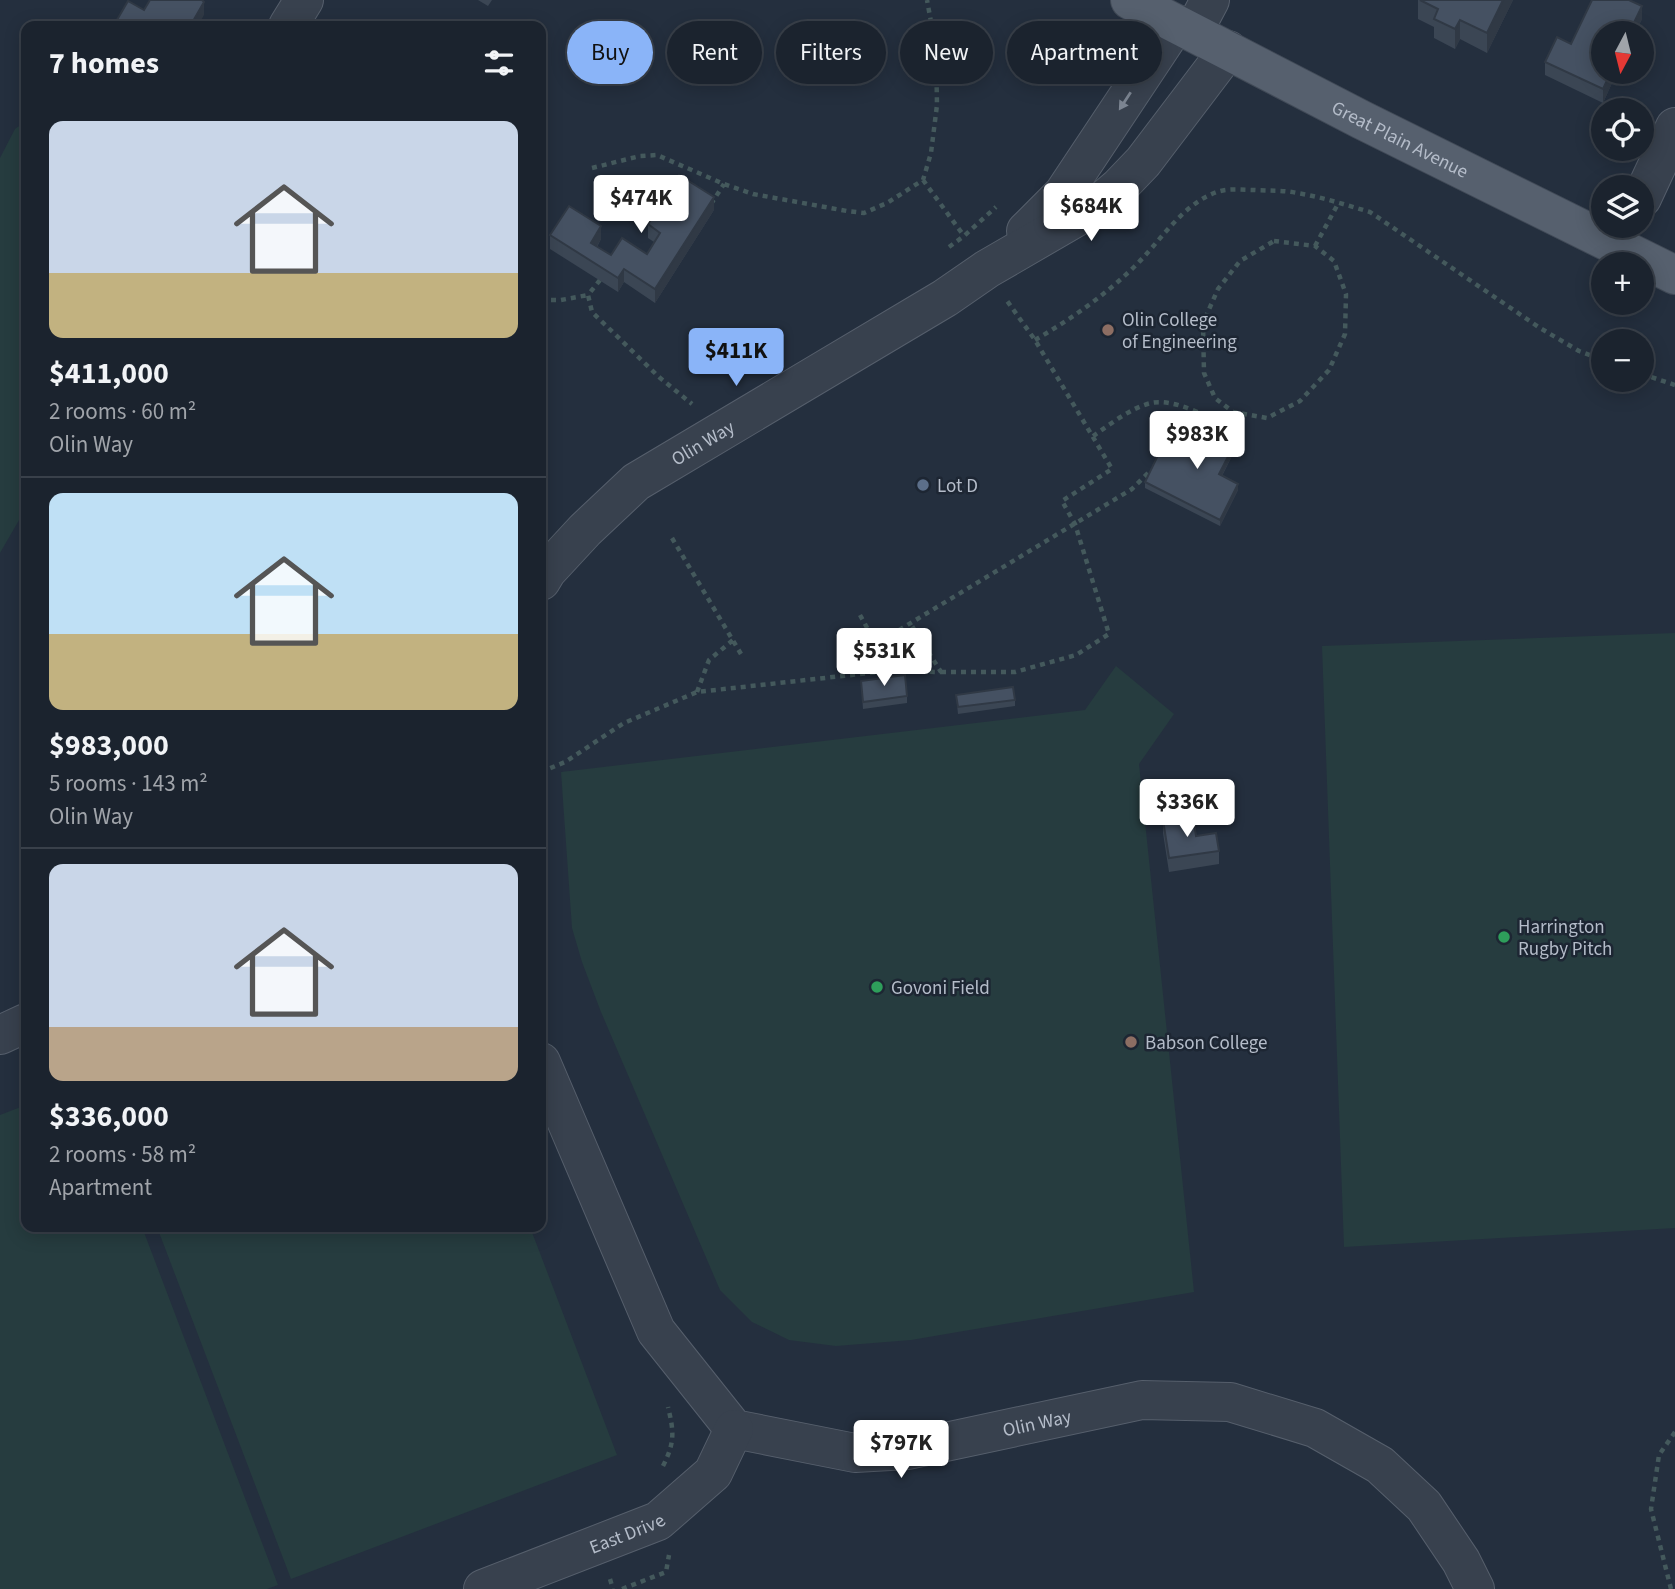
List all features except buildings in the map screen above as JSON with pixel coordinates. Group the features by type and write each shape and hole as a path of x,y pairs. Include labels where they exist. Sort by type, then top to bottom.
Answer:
{"main road":[{"name":"Great Plain Avenue","path":"1130,0 1193,19 1228,50 1362,120 1591,222"},
{"name":"Great Plain Avenue","path":"1626,238 1675,275"}],"street":[{"path":"291,21 303,0"},
{"name":"Olin Way","path":"997,278 1193,19"},
{"name":"Olin Way","path":"546,573 585,530 636,482 945,298 997,278 1099,204 1143,162 1228,50"},
{"path":"1653,175 1675,127"},
{"path":"0,1035 21,1025"},
{"path":"546,1074 656,1331 734,1429"},
{"name":"Olin Way","path":"734,1429 855,1453 908,1450 1142,1399 1230,1402 1315,1428 1380,1465 1424,1506 1461,1562 1475,1589"},
{"name":"East Drive","path":"483,1589 658,1521 713,1472 734,1429"}],"path":[{"path":"592,169 640,156 657,155 753,194 864,213 887,203 923,180 930,153 937,106 936,49 928,0"},
{"path":"1093,88 1094,84"},
{"path":"923,180 964,236"},
{"path":"709,207 724,184"},
{"path":"1035,340 1102,297 1136,265 1176,220 1200,200 1219,191 1247,190 1296,192 1370,212 1540,328 1591,356"},
{"path":"944,251 1001,202"},
{"path":"1315,246 1339,202"},
{"path":"1274,241 1315,246 1334,261 1346,293 1345,334 1329,370 1300,401 1267,418 1233,412 1215,398 1204,373 1203,323 1218,289 1240,261 1274,241"},
{"path":"546,770 565,762 624,723 697,692 888,671 1015,672 1076,655 1109,634 1075,524 1062,501 1112,469 997,278"},
{"path":"546,300 588,295 600,280"},
{"path":"588,295 592,312 659,377 692,404 681,412"},
{"path":"1654,378 1675,385"},
{"path":"1093,436 1124,415 1153,402 1172,403 1226,426 1233,412"},
{"path":"860,615 876,644 1132,489 1149,472"},
{"path":"672,538 741,654"},
{"path":"910,623 941,672"},
{"path":"697,692 709,660 733,640"},
{"path":"660,1470 670,1452 673,1430 668,1407 661,1398"},
{"path":"1671,1589 1651,1509 1659,1455 1675,1432"},
{"path":"622,1589 666,1572 670,1557 658,1521"}],"green space":[{"path":"21,125 21,517 0,553 0,158 15,129"},
{"name":"Harrington Rugby Pitch","path":"1675,633 1675,1228 1344,1247 1322,646"},
{"name":"Govoni Field","path":"1116,666 1174,714 1139,764 1194,1292 911,1340 836,1346 789,1340 752,1322 720,1290 582,962 572,928 561,772 1085,710"},
{"path":"21,1107 21,1232 144,1232 278,1585 267,1589 0,1589 0,1115"},
{"path":"159,1232 532,1232 617,1455 291,1579"}],"place":[{"name":"Olin College of Engineering","path":"1108,330"},
{"name":"Lot D","path":"923,485"},
{"name":"Harrington Rugby Pitch","path":"1504,937"},
{"name":"Govoni Field","path":"877,987"},
{"name":"Babson College","path":"1131,1042"}]}
